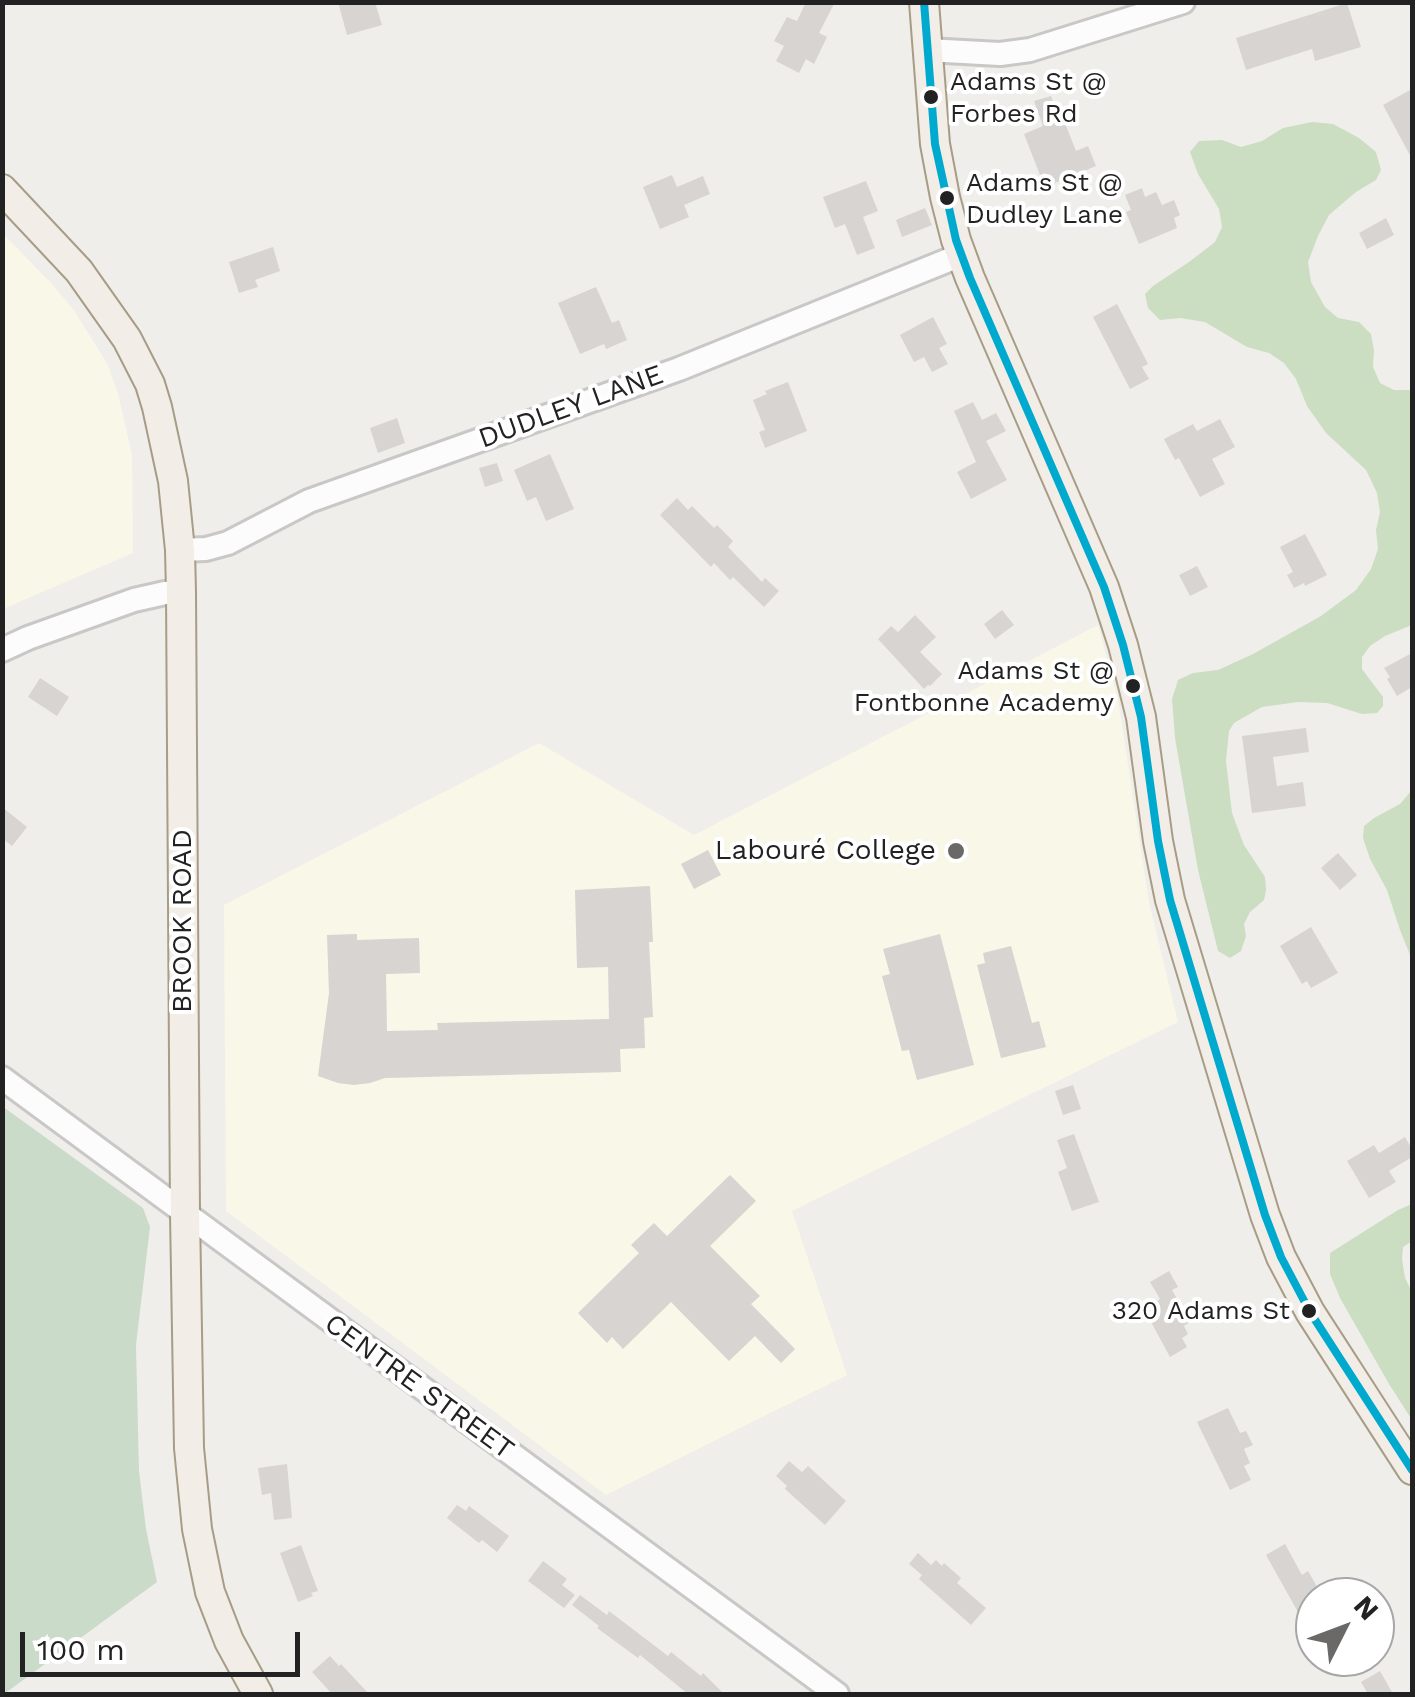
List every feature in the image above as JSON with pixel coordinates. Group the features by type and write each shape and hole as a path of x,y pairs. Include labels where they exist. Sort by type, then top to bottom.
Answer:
{"main road":[{"path":"924,2 940,172 961,255 1104,587 1124,645 1141,717 1170,900 1277,1247 1310,1312 1412,1470"},
{"name":"BROOK ROAD","path":"2,189 79,271 139,360 163,429 173,481 181,592 188,1411 197,1528 210,1592 222,1626 258,1694"}],"street":[{"path":"927,50 985,54 1030,50 1184,2"},
{"name":"DUDLEY LANE","path":"180,550 228,544 309,501 701,361 961,255"},
{"path":"2,650 117,605 181,592"},
{"name":"CENTRE STREET","path":"2,1078 837,1694"}],"shaded area":[{"path":"3,234 73,309 107,363 132,455 133,553 3,609"},
{"path":"1098,625 1118,699 1149,902 1178,1022 792,1211 847,1375 606,1495 226,1211 224,905 539,743 694,835"}],"green space":[{"path":"1312,122 1333,124 1359,138 1376,152 1381,170 1376,180 1329,215 1308,262 1311,282 1325,307 1338,318 1359,322 1371,334 1373,367 1380,383 1394,390 1412,390 1412,625 1385,636 1362,657 1362,669 1383,697 1383,706 1377,713 1362,714 1327,703 1298,702 1262,707 1234,723 1229,731 1226,761 1232,813 1244,845 1265,877 1266,890 1264,900 1250,912 1244,924 1246,936 1241,951 1230,958 1218,951 1198,870 1175,738 1172,699 1178,680 1193,673 1218,670 1253,654 1321,616 1356,590 1371,569 1378,549 1376,530 1380,512 1377,493 1366,470 1326,433 1284,363 1205,322 1160,320 1148,308 1145,294 1215,242 1222,227 1219,209 1190,152 1199,141 1222,140 1241,147 1262,141 1283,128"},
{"path":"1412,790 1412,960 1363,838 1364,826 1400,804"},
{"path":"2,1106 143,1208 150,1227 136,1345 139,1471 157,1582 4,1694"},
{"path":"1412,1204 1412,1241 1403,1247 1402,1259 1412,1292 1412,1420 1340,1298 1330,1274 1330,1253"}],"building":[{"path":"338,2 375,2 382,25 347,35"},
{"path":"806,2 835,2 819,33 827,37 814,64 806,59 799,73 776,61 784,46 774,41 787,17 797,21"},
{"path":"1347,3 1361,47 1315,61 1312,49 1246,70 1236,38"},
{"path":"1412,89 1412,159 1383,105"},
{"path":"1051,96 1076,151 1088,146 1096,166 1050,185 1045,173 1040,175 1024,134 1043,126 1034,101"},
{"path":"672,175 677,187 703,176 710,194 684,205 689,217 660,229 643,187"},
{"path":"866,181 878,211 863,217 875,248 857,255 845,224 835,228 823,197"},
{"path":"1142,188 1145,197 1156,192 1162,205 1174,200 1180,215 1174,218 1177,228 1139,244 1126,212 1131,210 1125,195"},
{"path":"925,208 932,225 902,237 896,220"},
{"path":"1386,218 1394,235 1367,249 1359,233"},
{"path":"273,247 280,271 255,280 258,287 239,293 229,262"},
{"path":"596,287 612,323 619,320 627,340 580,354 558,303"},
{"path":"1117,304 1148,364 1142,367 1149,379 1130,389 1093,317"},
{"path":"933,317 947,344 939,348 948,364 932,372 924,357 914,362 900,335"},
{"path":"788,382 807,431 765,448 759,432 765,430 753,400"},
{"path":"973,402 982,420 996,413 1006,431 986,441 1007,480 971,499 957,472 976,462 954,411"},
{"path":"397,418 405,443 378,453 370,428"},
{"path":"1220,419 1235,447 1212,459 1225,484 1200,497 1164,439 1193,424 1197,431"},
{"path":"550,454 574,509 546,521 536,497 527,501 514,470"},
{"path":"497,463 503,481 485,487 479,468"},
{"path":"677,498 688,510 692,506 714,528 717,525 733,541 728,547 762,582 765,578 779,591 764,607 733,577 730,580 714,563 711,567 660,515"},
{"path":"1305,534 1327,575 1294,588 1287,575 1293,572 1280,547"},
{"path":"1197,566 1208,587 1190,596 1179,575"},
{"path":"1002,610 1014,625 995,639 984,624"},
{"path":"915,615 936,637 920,652 942,674 924,689 878,639 891,626 898,632"},
{"path":"1412,653 1412,687 1397,696 1384,668"},
{"path":"40,678 69,697 57,716 28,697"},
{"path":"1306,728 1309,752 1273,757 1277,786 1303,782 1306,806 1252,813 1242,736"},
{"path":"2,807 27,827 12,846 2,838"},
{"path":"708,850 721,875 694,889 681,864"},
{"path":"1338,853 1357,875 1340,890 1321,868"},
{"path":"650,886 653,1017 644,1018 645,1048 620,1049 621,1072 385,1078 354,1085 318,1076 329,993 327,935 357,934 357,940 419,938 420,973 386,974 387,1031 438,1030 437,1023 609,1019 608,967 577,968 575,890"},
{"path":"1311,927 1338,973 1311,988 1307,981 1302,984 1280,946"},
{"path":"940,934 974,1065 917,1080 909,1050 902,1051 882,976 890,974 883,949"},
{"path":"1011,946 1032,1023 1039,1021 1046,1047 1001,1058 977,965 985,963 983,953"},
{"path":"1073,1085 1081,1109 1063,1115 1055,1091"},
{"path":"1074,1134 1099,1202 1072,1211 1058,1172 1067,1168 1057,1140"},
{"path":"1405,1137 1412,1157 1389,1171 1396,1182 1369,1198 1347,1161 1374,1145 1379,1153"},
{"path":"730,1175 756,1201 710,1246 760,1296 751,1304 795,1349 781,1363 755,1336 729,1361 671,1302 623,1349 612,1337 607,1343 578,1313 639,1253 631,1245 654,1223 667,1236"},
{"path":"1169,1271 1178,1287 1172,1290 1190,1322 1184,1326 1188,1334 1182,1338 1187,1347 1170,1357 1144,1309 1160,1299 1150,1282"},
{"path":"1228,1408 1240,1433 1246,1431 1253,1445 1244,1449 1250,1463 1244,1466 1251,1480 1230,1490 1197,1422"},
{"path":"789,1461 802,1472 808,1466 846,1501 825,1525 776,1476"},
{"path":"287,1464 292,1518 274,1520 271,1493 262,1495 258,1468"},
{"path":"457,1505 466,1511 469,1506 509,1536 497,1552 447,1518"},
{"path":"1285,1544 1302,1575 1308,1571 1311,1577 1295,1577 1295,1607 1266,1555"},
{"path":"301,1545 318,1591 298,1602 280,1553"},
{"path":"918,1553 931,1565 936,1560 942,1566 944,1563 961,1578 957,1583 986,1608 971,1625 919,1579 922,1575 909,1564"},
{"path":"543,1561 567,1579 562,1585 575,1595 564,1608 528,1581"},
{"path":"580,1595 607,1615 609,1611 668,1656 671,1652 701,1676 703,1673 724,1694 688,1694 640,1655 638,1658 597,1628 572,1605"},
{"path":"330,1656 369,1694 332,1694 312,1672"},
{"path":"1383,1677 1393,1694 1368,1694 1361,1682"}],"transit line":[{"path":"924,2 935,144 956,240 1104,587 1123,645 1141,717 1170,900 1265,1215 1281,1257 1310,1312 1412,1470"}],"place":[{"name":"Adams St @ Forbes Rd","path":"931,97"},
{"name":"Adams St @ Dudley Lane","path":"947,198"},
{"name":"Adams St @ Fontbonne Academy","path":"1133,686"},
{"name":"Labouré College","path":"956,851"},
{"name":"320 Adams St","path":"1309,1311"}]}
